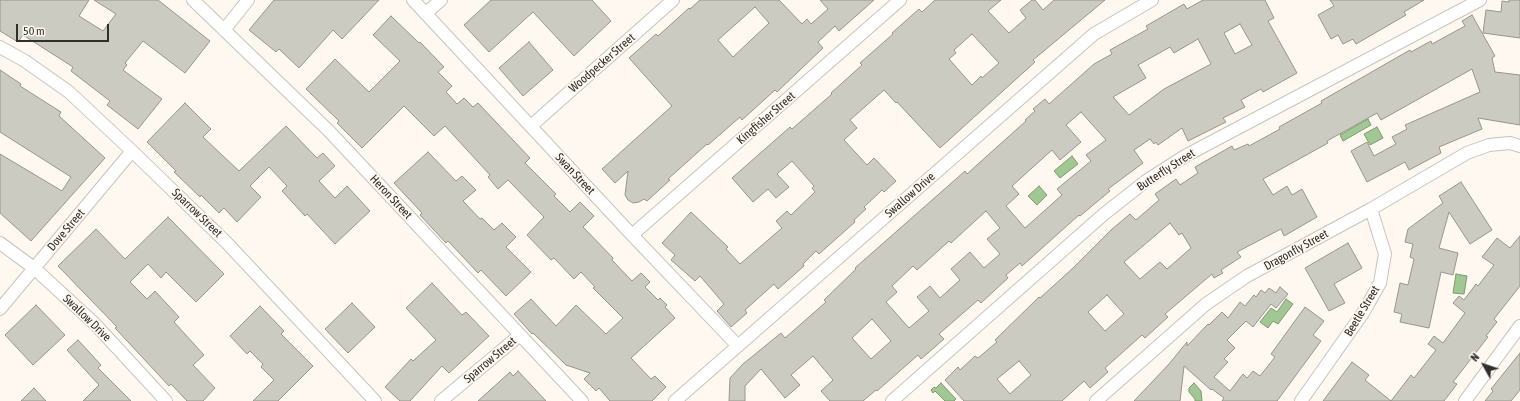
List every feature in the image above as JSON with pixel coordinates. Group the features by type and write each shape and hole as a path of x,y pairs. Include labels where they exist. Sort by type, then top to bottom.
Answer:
{"street":[{"name":"Heron Street","path":"193,0 329,131 582,401"},
{"path":"224,30 248,0"},
{"name":"Swan Street","path":"413,0 632,235 738,346"},
{"path":"426,13 441,0"},
{"name":"Woodpecker Street","path":"530,126 673,0"},
{"name":"Kingfisher Street","path":"632,235 900,0"},
{"name":"Swallow Drive","path":"675,401 1094,34 1152,0"},
{"name":"Butterfly Street","path":"892,401 1104,214 1146,181 1185,156 1480,0"},
{"name":"Sparrow Street","path":"0,47 70,92 227,242 375,401"},
{"name":"Dragonfly Street","path":"1096,401 1206,304 1247,276 1371,209 1467,153 1489,145 1510,143 1520,146"},
{"name":"Dove Street","path":"0,309 132,151"},
{"name":"Beetle Street","path":"1300,401 1363,313 1380,282 1385,254 1371,209"},
{"name":"Swallow Drive","path":"0,242 34,268 95,324 166,401"},
{"path":"1465,401 1520,326"},
{"name":"Sparrow Street","path":"441,401 520,335"}],"shaded area":[{"path":"1368,119 1371,125 1343,141 1340,135"},
{"path":"1377,127 1383,138 1370,145 1364,134"},
{"path":"1072,156 1078,164 1060,178 1054,171"},
{"path":"1039,186 1047,195 1037,205 1028,196"},
{"path":"1456,274 1467,276 1464,294 1453,293"},
{"path":"1286,299 1293,304 1278,324 1273,321 1268,328 1260,322 1271,308 1277,312"},
{"path":"941,383 956,399 954,401 945,401 935,391 933,393 931,390 934,387 936,388"},
{"path":"1194,383 1201,391 1202,401 1195,401 1189,392 1189,388"}],"building":[{"path":"0,0 89,0 79,16 103,31 116,14 94,0 158,0 210,41 185,73 143,41 125,63 127,65 123,70 162,99 138,129 107,105 110,101 71,71 73,67 23,35 18,42 0,31"},
{"path":"274,0 379,0 342,39 333,30 299,68 279,49 276,52 249,30"},
{"path":"491,0 592,0 611,21 574,56 533,12 489,52 464,25"},
{"path":"700,0 779,0 802,24 807,19 811,24 828,9 820,0 874,0 839,31 835,26 818,42 823,48 777,92 775,90 742,120 740,117 708,145 707,144 668,179 670,180 647,201 644,199 633,203 628,200 625,195 628,171 615,183 602,169 672,106 629,58 656,34 658,36 689,8 690,9","holes":["755,7 769,23 733,57 718,40"]},
{"path":"935,0 1001,0 988,11 1009,33 1026,18 1020,10 1032,0 1035,0 1043,10 1054,0 1105,0 1033,60 1035,62 940,148 884,90 850,120 857,128 844,140 867,165 874,158 896,181 884,192 882,190 864,207 866,209 854,220 855,222 819,254 816,251 803,264 804,266 778,289 774,284 745,310 747,313 731,327 717,311 724,304 700,276 695,281 671,260 675,255 662,243 691,212 728,247 726,249 740,264 782,228 776,221 787,211 791,215 815,192 812,188 814,186 792,161 777,174 789,187 776,198 768,189 753,202 732,178 790,127 792,129 832,94 831,93 862,65 860,63 919,9 922,12","holes":["972,34 999,63 982,78 981,76 972,85 949,59 956,53 954,50"]},
{"path":"1203,0 1265,0 1274,18 1268,21 1297,73 1263,92 1261,89 1241,100 1245,107 1223,118 1226,122 1188,141 1182,128 1158,145 1156,142 1154,144 1150,139 1134,150 1143,163 1108,189 1110,191 1080,216 1079,215 1022,266 1020,263 1006,275 1008,278 981,303 978,300 939,334 944,339 921,359 918,355 877,391 876,390 863,401 830,401 821,391 833,380 813,356 791,375 800,385 785,398 761,369 745,386 745,401 729,401 730,378 743,364 781,333 785,338 826,302 824,300 856,269 855,268 965,171 967,174 1026,121 1025,120 1035,111 1033,109 1045,99 1049,104 1094,64 1112,54 1110,50 1148,29 1146,26 1184,4 1187,9","holes":["1240,24 1252,45 1235,54 1224,33","1198,39 1211,64 1164,89 1129,115 1113,97 1146,78 1138,65 1170,47 1174,53","1081,112 1106,140 1086,155 1091,161 1057,189 1062,195 1025,228 1006,206 1019,194 1012,186 1052,150 1060,160 1081,142 1066,125","986,211 1000,228 987,239 1000,254 984,268 970,252 951,269 960,280 940,298 930,286 917,297 929,311 909,328 886,302 897,292 892,286 913,266 917,270 949,241 951,243","872,319 891,341 871,359 852,338"]},
{"path":"1330,0 1424,0 1404,12 1406,15 1356,44 1353,39 1343,44 1338,35 1331,39 1318,15 1334,6"},
{"path":"1509,0 1520,0 1520,38 1483,33 1486,10 1501,12 1502,1 1509,2"},
{"path":"1472,15 1495,56 1492,58 1495,72 1520,75 1520,125 1478,118 1482,129 1439,147 1441,153 1409,170 1405,162 1367,182 1351,151 1367,142 1374,156 1396,144 1392,137 1407,129 1405,125 1480,92 1472,69 1381,120 1377,113 1327,141 1328,143 1263,179 1273,195 1287,186 1292,195 1302,189 1317,217 1284,236 1281,229 1237,252 1241,257 1221,270 1223,273 1214,278 1212,274 1165,314 1168,317 1145,338 1142,335 1105,368 1108,372 1090,388 1084,381 1062,401 964,401 945,380 958,367 960,370 975,356 978,358 997,342 995,340 1039,297 1040,298 1073,268 1111,230 1130,214 1136,220 1159,200 1155,194 1176,179 1180,185 1198,173 1195,167 1232,146 1234,150 1248,144 1249,146 1322,103 1321,101 1410,50 1411,52 1431,41 1432,44 1465,26 1462,21","holes":["1170,223 1179,235 1182,233 1191,248 1167,269 1160,262 1140,279 1124,262","1107,295 1124,314 1105,331 1088,312","1019,361 1031,375 1010,394 997,379"]},
{"path":"391,16 419,43 420,42 444,67 438,72 452,86 446,92 457,104 464,98 473,107 478,103 530,158 525,163 556,194 554,196 570,212 580,202 594,216 583,227 613,258 612,260 632,281 641,273 650,282 645,287 658,300 660,298 667,305 665,307 675,318 631,358 651,379 655,376 666,387 652,401 610,401 599,388 596,391 584,379 590,373 566,365 533,333 532,334 514,314 531,299 556,326 576,305 606,334 623,318 593,288 595,287 581,272 574,279 554,258 551,260 527,235 544,217 508,180 498,189 488,177 490,175 445,126 434,136 404,106 362,148 337,123 339,121 306,89 335,59 369,92 400,61 373,35"},
{"path":"529,42 553,70 523,96 499,68"},
{"path":"0,70 21,84 20,86 61,112 59,116 105,158 31,241 0,213 0,154 62,191 71,177 0,132"},
{"path":"185,103 211,129 203,137 239,171 286,126 317,158 323,153 335,166 319,181 335,198 347,186 370,211 335,244 307,214 305,216 282,191 287,186 269,167 250,186 261,197 237,222 224,208 219,213 174,172 176,171 147,142"},
{"path":"428,152 456,181 462,176 476,190 463,201 480,219 482,218 494,230 502,223 516,237 506,247 531,272 506,296 481,270 478,273 448,241 446,243 420,215 422,213 394,183"},
{"path":"1461,182 1492,230 1470,244 1449,212 1439,248 1458,253 1453,275 1441,272 1429,328 1400,322 1402,314 1394,312 1400,283 1408,285 1414,259 1410,257 1413,244 1405,242 1408,229 1443,203 1439,196"},
{"path":"168,217 224,274 196,302 166,272 161,278 148,264 130,282 147,299 155,291 179,317 174,322 204,355 193,365 215,388 203,401 187,401 171,384 169,386 115,328 117,327 58,266 96,229 125,259"},
{"path":"1520,236 1520,286 1494,319 1497,322 1486,336 1488,337 1453,382 1457,384 1444,401 1391,401 1411,375 1414,378 1436,350 1428,344 1434,336 1443,343 1465,313 1453,303 1459,296 1464,300 1476,284 1478,286 1494,265 1482,257 1497,238 1510,248"},
{"path":"1348,243 1362,268 1334,284 1345,303 1329,311 1305,268"},
{"path":"432,283 462,315 466,312 489,336 449,373 442,366 410,401 400,401 385,387 411,359 413,361 436,340 406,308"},
{"path":"1280,287 1288,294 1276,308 1271,304 1253,327 1246,321 1227,340 1235,348 1224,359 1228,362 1214,377 1230,391 1243,374 1247,378 1253,371 1260,376 1275,357 1271,354 1305,307 1324,321 1313,335 1321,341 1277,401 1222,401 1224,398 1212,389 1211,390 1184,366 1180,401 1134,401 1169,364 1187,342 1187,346 1222,312 1228,318 1240,302 1245,306 1254,295 1256,297 1261,290 1265,293 1269,288 1276,293"},
{"path":"352,303 375,327 348,353 325,329"},
{"path":"36,305 65,335 33,365 5,335"},
{"path":"260,306 284,331 281,334 313,366 278,401 253,401 274,380 261,367 263,364 250,351 247,354 230,336"},
{"path":"78,340 101,365 98,368 131,401 83,401 99,385 67,350"},
{"path":"1520,353 1520,390 1511,401 1485,401 1493,391 1491,389"},
{"path":"1352,362 1369,375 1365,380 1391,401 1323,401"},
{"path":"518,371 546,401 478,401 510,372 513,376"},
{"path":"34,388 46,401 21,401"}]}
